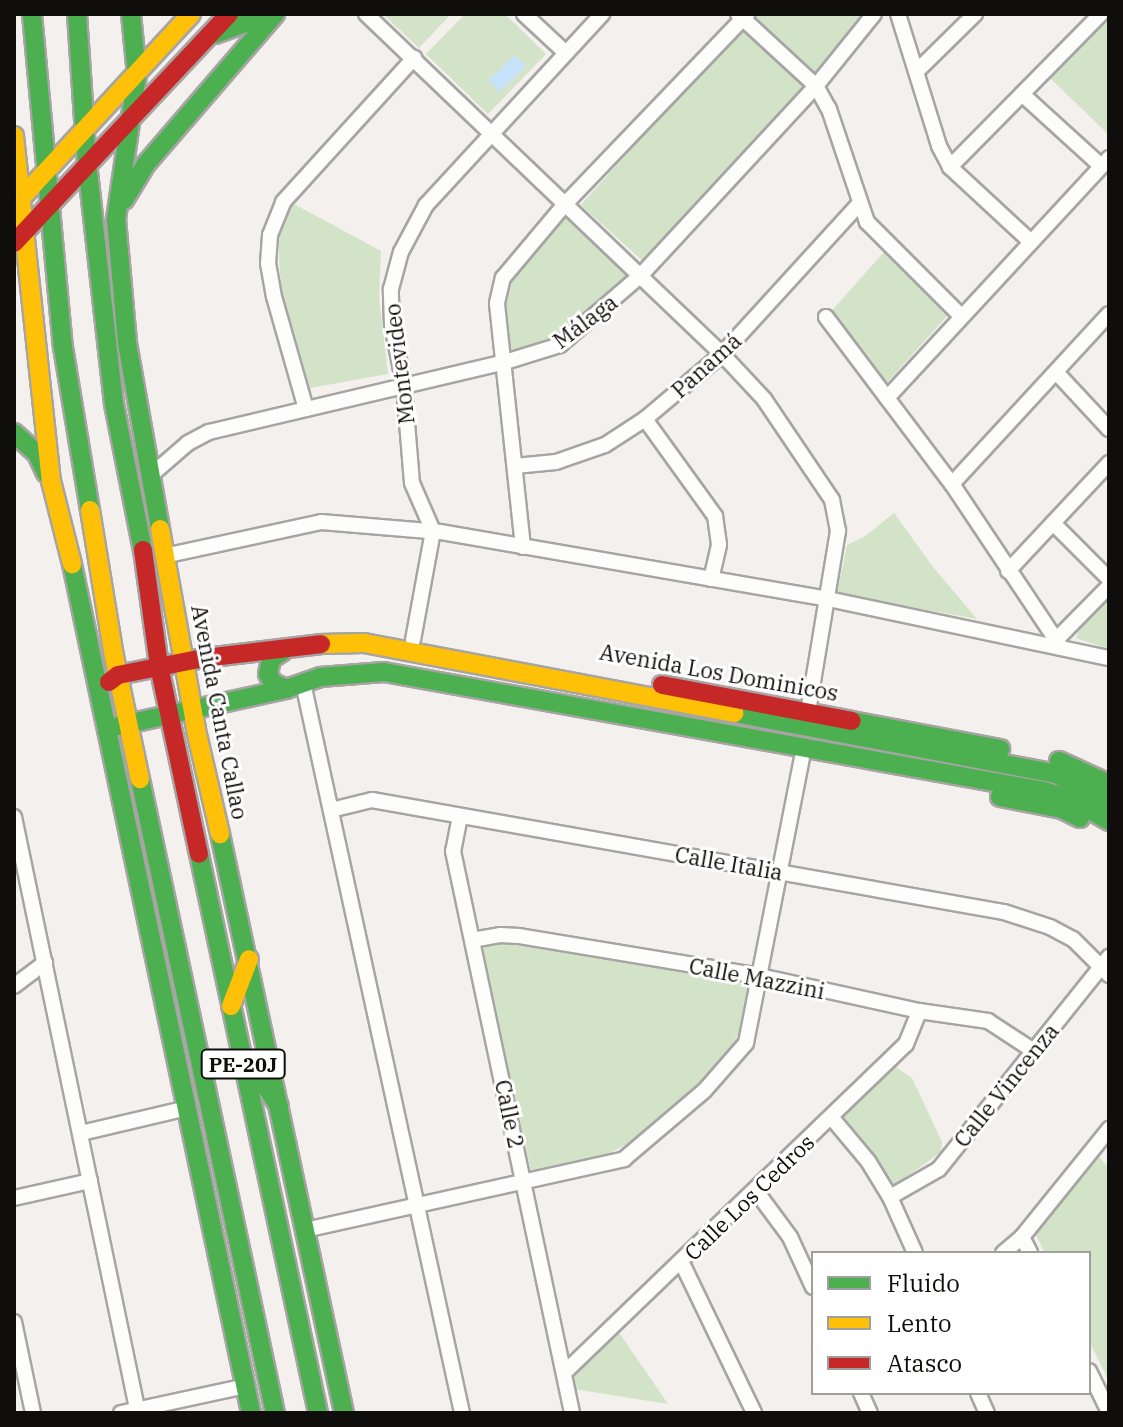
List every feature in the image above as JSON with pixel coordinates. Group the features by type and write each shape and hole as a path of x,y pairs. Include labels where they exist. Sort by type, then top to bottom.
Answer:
{"main road":[{"name":"PE-20J","path":"32,14 63,347 118,675 275,1413"},
{"name":"PE-20J","path":"77,14 87,163 114,404 145,560 167,715 318,1413"},
{"name":"Avenida Canta Callao","path":"131,14 137,75 116,219 127,343 192,710 249,959 344,1413"},
{"path":"17,203 191,14"},
{"path":"19,238 229,14"},
{"path":"209,36 272,14"},
{"path":"116,219 146,164 272,14"},
{"path":"14,136 20,281 51,481 87,625 105,732 251,1413"},
{"path":"14,433 37,454 51,481"},
{"name":"Avenida Los Dominicos","path":"98,691 118,675 183,661 283,651 352,632 413,640 1058,760 1106,793"},
{"name":"Avenida Los Dominicos","path":"317,644 373,644 1056,774 1106,793"},
{"path":"283,651 271,659 268,674 276,686 294,686"},
{"path":"105,732 127,723 331,675 384,672 998,782 1064,796 1109,821"},
{"path":"331,675 383,680 1028,802 1070,812 1109,834"},
{"path":"998,782 1028,802"},
{"path":"231,1007 249,959"},
{"path":"239,1047 279,1106"}],"street":[{"path":"366,14 722,354 764,399 832,500 838,531 808,712"},
{"path":"524,14 566,53"},
{"name":"Montevideo","path":"433,531 412,483 404,385 392,325 391,289 401,252 426,205 602,14"},
{"name":"Málaga","path":"150,476 188,443 209,432 505,362 560,345 641,275 816,86 874,14"},
{"path":"898,14 918,70 934,131 950,167 1031,242"},
{"path":"918,70 975,14"},
{"path":"950,167 1101,14"},
{"path":"523,547 497,303 503,278 566,203 742,15 816,86 829,109 867,222 962,317"},
{"path":"306,409 268,264 270,235 283,202 414,58"},
{"path":"887,398 1105,162 1022,94"},
{"name":"Panamá","path":"515,466 556,462 605,445 645,419 722,354 859,204"},
{"path":"952,484 1109,314"},
{"path":"826,317 952,484 1058,643"},
{"path":"1056,372 1109,429"},
{"path":"645,419 715,516 719,545 711,579"},
{"path":"1008,571 1109,463"},
{"path":"164,556 321,522 433,531 828,599 1058,643 1109,658"},
{"path":"1053,523 1109,579"},
{"path":"413,640 433,531"},
{"path":"1058,643 1109,586"},
{"path":"294,686 331,810 462,1413"},
{"path":"305,1230 624,1159 662,1129 735,1060 746,1043 802,758"},
{"name":"Calle Italia","path":"331,810 372,800 1023,917 1073,939 1107,966"},
{"name":"Calle 2","path":"460,816 453,851 572,1413"},
{"path":"14,817 138,1411"},
{"name":"Calle Mazzini","path":"472,940 500,935 519,936 760,976 919,1011 988,1021 1034,1051"},
{"path":"14,986 45,963"},
{"name":"Calle Vincenza","path":"890,1197 939,1169 1107,966"},
{"name":"Calle Los Cedros","path":"564,1373 906,1044 919,1011"},
{"path":"81,1133 188,1108"},
{"path":"832,1118 868,1161 890,1197 914,1251"},
{"path":"1005,1251 1022,1237 1106,1141"},
{"path":"14,1198 90,1181"},
{"path":"756,1191 790,1237 811,1283"},
{"path":"1022,1237 1029,1251"},
{"path":"681,1261 754,1413"},
{"path":"14,1322 33,1413"},
{"path":"1091,1375 1108,1406"},
{"path":"121,1413 246,1386"}],"green space":[{"path":"383,14 451,14 419,48"},
{"path":"465,14 505,14 546,54 488,114 426,54"},
{"path":"756,14 865,14 818,76 753,17"},
{"path":"1109,16 1109,135 1049,77"},
{"path":"742,26 810,87 648,266 581,205"},
{"path":"292,203 381,251 379,298 388,374 310,388 281,288 278,241"},
{"path":"565,212 633,275 558,341 512,355 501,304 507,280"},
{"path":"884,252 947,316 883,387 828,315"},
{"path":"894,513 933,567 977,619 837,594 847,545 864,537"},
{"path":"1109,594 1109,649 1076,638 1080,625"},
{"path":"505,941 749,983 739,1033 723,1061 639,1137 605,1156 531,1171 480,945"},
{"path":"894,1066 912,1078 942,1142 941,1152 895,1185 840,1118"},
{"path":"1098,1155 1109,1169 1109,1381 1091,1345 1091,1251 1044,1251 1035,1233"},
{"path":"618,1331 668,1404 574,1389 569,1376"}],"water":[{"path":"515,55 526,67 499,92 488,80"}],"traffic: fast":[{"path":"32,14 63,347 90,510"},
{"path":"77,14 87,163 114,404 143,550"},
{"path":"131,14 137,75 116,219 127,343 160,529"},
{"path":"215,34 270,14"},
{"path":"124,200 146,164 275,14"},
{"path":"14,433 37,454 46,473"},
{"path":"72,564 251,1413"},
{"path":"283,651 271,659 268,674 273,683 286,689"},
{"path":"118,726 286,689 320,677 384,672 1044,791 1071,799 1109,821"},
{"path":"734,713 1056,774 1109,801"},
{"path":"852,721 1000,749"},
{"path":"1059,761 1109,784"},
{"path":"140,779 275,1413"},
{"path":"1000,797 1062,809 1080,818"},
{"path":"220,834 344,1413"},
{"path":"199,854 318,1413"},
{"path":"248,1060 279,1106"}],"traffic: slow":[{"path":"14,206 191,14"},
{"path":"14,136 51,481 72,564"},
{"path":"90,510 114,656 140,779"},
{"path":"160,529 196,730 220,834"},
{"path":"321,644 364,643 734,713"},
{"path":"231,1006 249,959"}],"traffic: jam":[{"path":"14,243 229,14"},
{"path":"143,550 159,666 199,854"},
{"path":"109,682 118,675 204,658 321,644"},
{"path":"662,685 852,721"}]}
